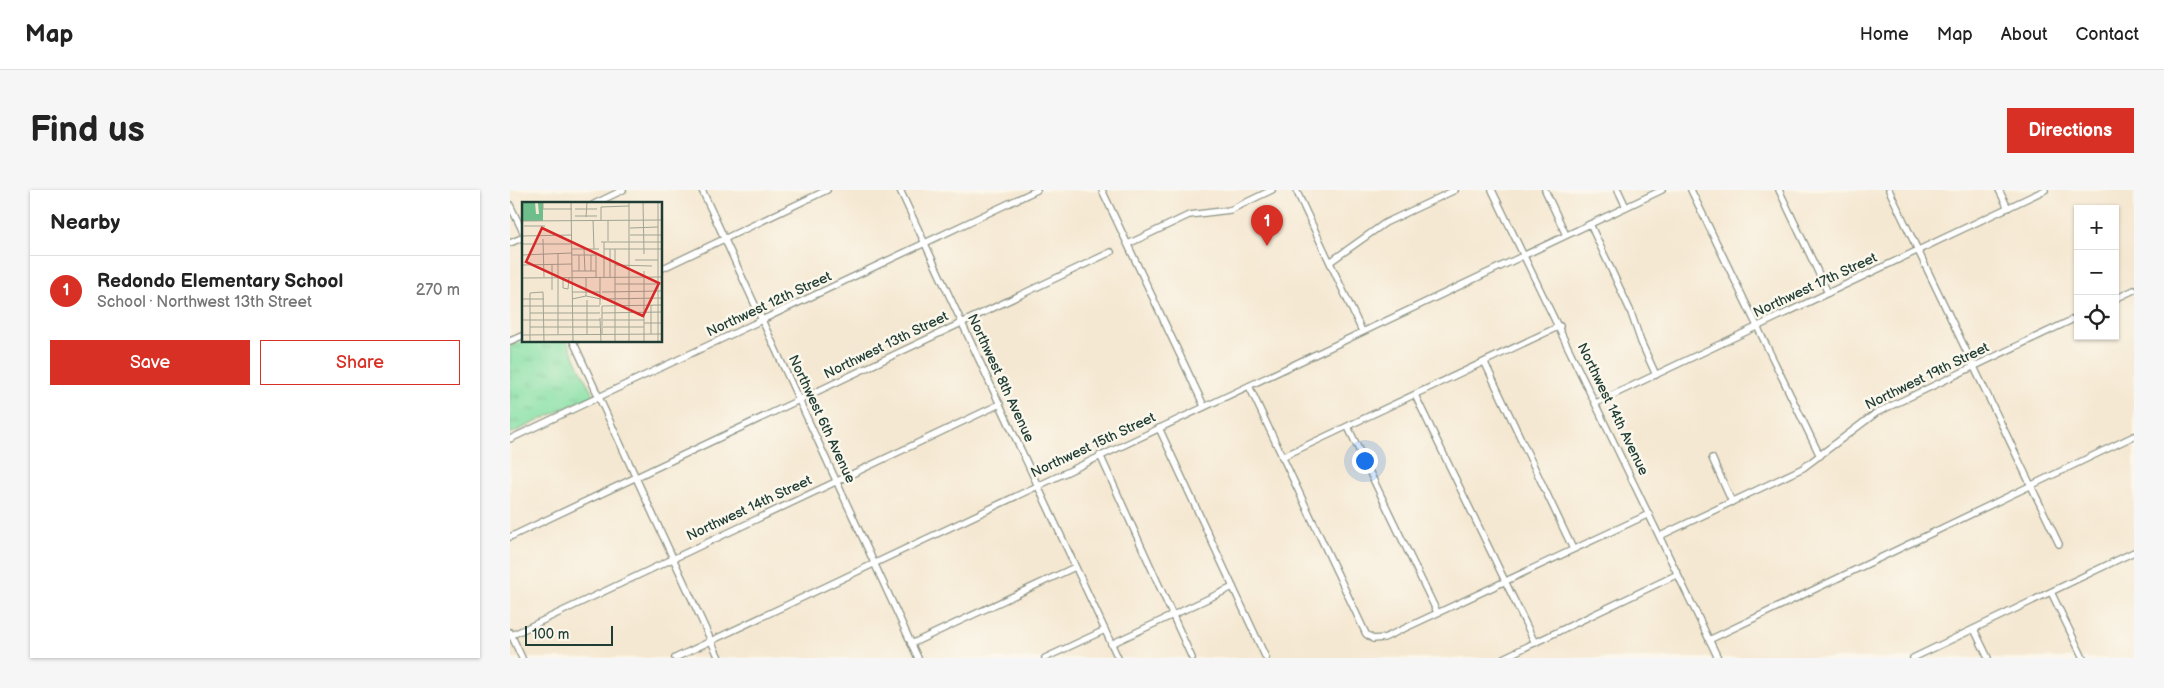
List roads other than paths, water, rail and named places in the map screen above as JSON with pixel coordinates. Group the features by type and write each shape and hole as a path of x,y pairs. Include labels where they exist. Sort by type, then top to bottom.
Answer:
{"street":[{"path":"598,202 623,190"},
{"name":"Northwest 6th Avenue","path":"702,190 918,658"},
{"path":"662,269 827,190"},
{"name":"Northwest 8th Avenue","path":"900,190 1118,658"},
{"name":"Northwest 12th Street","path":"510,439 1038,190"},
{"path":"1102,190 1204,406"},
{"path":"1128,244 1189,215 1230,210 1272,190"},
{"path":"1296,190 1362,331"},
{"path":"1330,262 1385,222 1455,190"},
{"name":"Northwest 14th Avenue","path":"1492,190 1523,256 1560,326 1718,658"},
{"path":"1545,190 1566,236"},
{"path":"1618,190 1626,207"},
{"name":"Northwest 15th Street","path":"675,658 1036,485 1662,190"},
{"path":"1691,190 1759,326 1820,456"},
{"path":"1779,190 1828,293"},
{"path":"1889,190 2059,544"},
{"path":"1999,190 2008,208"},
{"name":"Northwest 17th Street","path":"1596,403 2045,190"},
{"path":"510,205 522,232"},
{"path":"1590,224 1630,310 1641,342 1656,374"},
{"path":"510,243 522,237"},
{"name":"Northwest 13th Street","path":"510,537 1111,252"},
{"path":"2119,297 2134,290"},
{"name":"Northwest 19th Street","path":"1660,536 1803,468 1876,413 2074,319"},
{"path":"1282,457 1485,363 1560,326"},
{"path":"510,341 522,336"},
{"path":"573,342 719,658"},
{"path":"1485,363 1573,548"},
{"path":"1248,386 1366,634 1373,639 1384,638 1573,548 1650,514"},
{"path":"1415,395 1535,643"},
{"name":"Northwest 14th Street","path":"510,635 1000,404"},
{"path":"1348,427 1437,612"},
{"path":"1159,428 1266,658"},
{"path":"1709,640 2134,436"},
{"path":"1100,455 1192,658"},
{"path":"1712,458 1732,502"},
{"path":"1913,658 2134,552"},
{"path":"911,644 1075,567"},
{"path":"1503,658 1678,574"},
{"path":"1111,644 1233,587"},
{"path":"2051,592 2083,658"},
{"path":"1974,629 1988,658"},
{"path":"1045,658 1105,630"},
{"path":"510,635 522,658"}],"place":[{"name":"Redondo Elementary School","path":"1267,246"}]}
